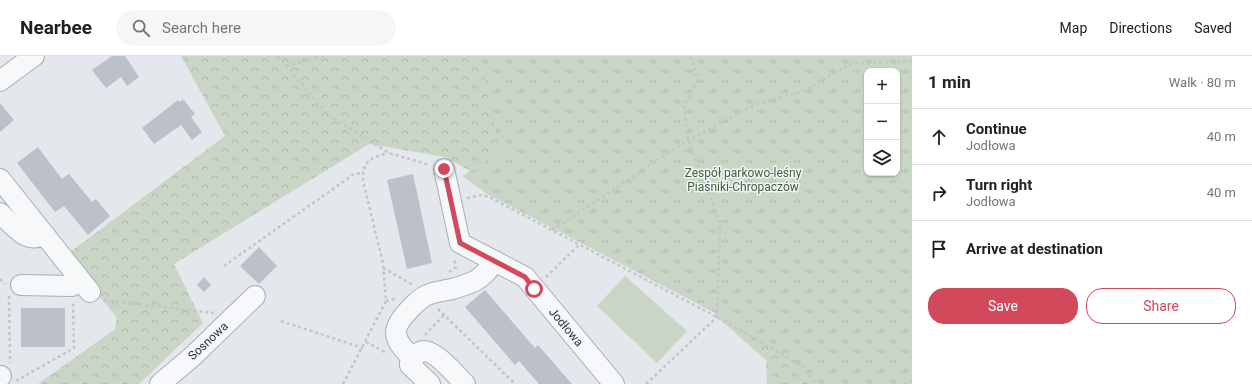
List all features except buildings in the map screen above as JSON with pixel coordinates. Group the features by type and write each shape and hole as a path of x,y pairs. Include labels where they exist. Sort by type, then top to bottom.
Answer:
{"street":[{"path":"0,81 34,56"},
{"name":"Jodłowa","path":"444,169 460,243 525,277 614,384"},
{"path":"0,179 45,234 81,286"},
{"path":"0,213 23,235 30,238 38,238 45,234"},
{"path":"413,358 397,341 396,327 404,316 421,298 426,295 453,289 477,280 486,273 495,261"},
{"path":"21,285 81,286"},
{"name":"Sosnowa","path":"160,384 193,356 255,296"},
{"path":"430,384 410,365 413,358 419,352 424,351 432,353 465,384"}],"path":[{"path":"278,56 327,114 389,153 444,169"},
{"path":"286,66 324,56"},
{"path":"646,384 717,317 720,223 688,140 684,106 698,78 690,56"},
{"path":"552,230 688,140 756,104 804,91 850,64 912,61"},
{"path":"343,384 386,301 383,268 363,181 363,173 368,162 373,157 389,153"},
{"path":"224,266 354,174 363,173"},
{"path":"464,198 482,195 489,197 717,317 805,368 816,384"},
{"path":"534,289 579,245"},
{"path":"445,275 456,267 454,256"},
{"path":"383,268 423,291 444,315 515,384"},
{"path":"4,373 9,288 21,285"},
{"path":"24,376 74,348 81,286 99,299 222,314 231,319"},
{"path":"386,301 401,297"},
{"path":"432,328 444,315"},
{"path":"281,321 363,348"},
{"path":"904,384 912,380"}],"green space":[{"name":"Zespół parkowo-leśny Piaśniki-Chropaczów","path":"181,56 912,56 912,384 767,384 766,360 717,317 713,304 445,157 369,144 174,264 203,323 139,384 38,384 115,329 117,318 74,265 69,253 225,136"},
{"name":"Zespół parkowo-leśny Piaśniki-Chropaczów","path":"481,56 912,56 912,384 817,384 806,373 721,316 487,194 462,176 500,153"},
{"path":"625,276 687,331 657,363 597,306"}],"route":[{"path":"444,169 460,243 525,277 534,289"}]}
